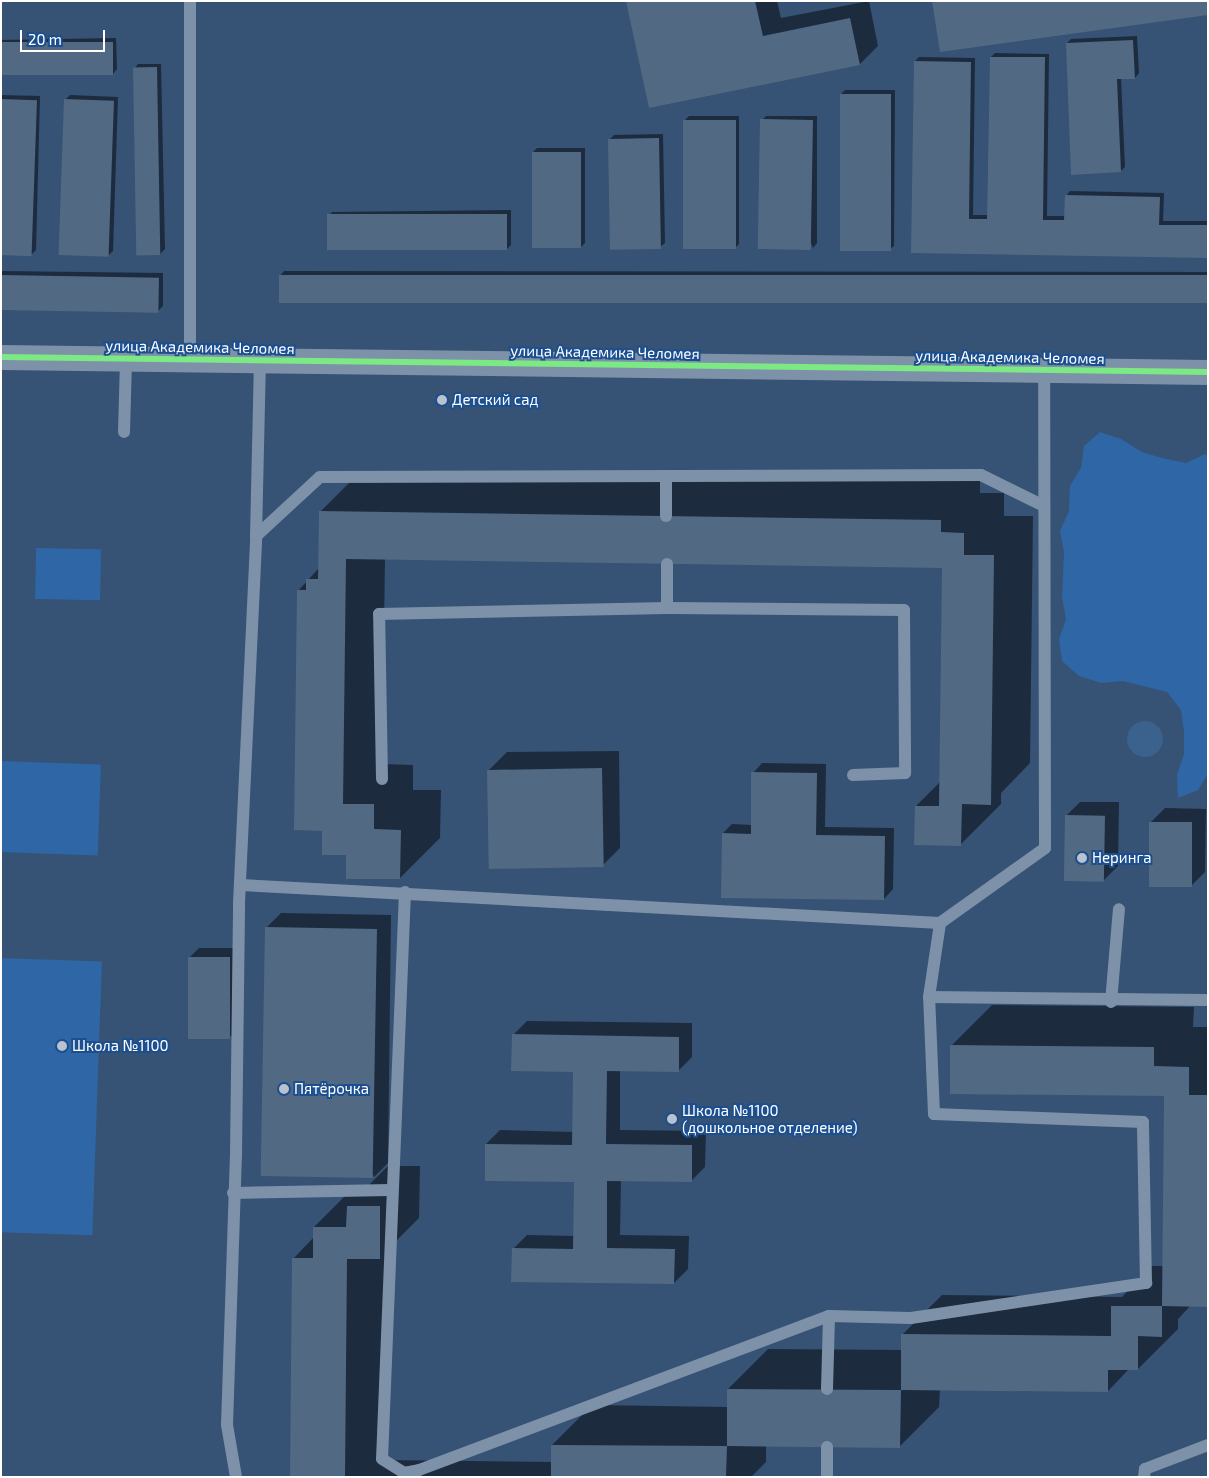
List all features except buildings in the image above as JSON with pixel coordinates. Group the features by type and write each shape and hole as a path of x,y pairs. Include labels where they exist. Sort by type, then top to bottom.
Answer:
{"street":[{"name":"улица Академика Челомея","path":"1,357 1208,372"}],"lane":[{"path":"190,1 190,360"},
{"path":"124,432 126,359"},
{"path":"236,1477 226,1425 240,885 256,536 260,361"},
{"path":"240,885 405,892 940,923 1045,848 1044,370"},
{"path":"256,536 320,477 981,475 1044,506"},
{"path":"666,476 666,516"},
{"path":"666,564 667,608"},
{"path":"382,778 379,614 667,608 904,610 905,773 853,775"},
{"path":"405,892 391,1190 382,1459 404,1473 633,1392 829,1316 911,1318 1146,1283 1143,1122 934,1114 929,997 940,923"},
{"path":"1111,1002 1119,909"},
{"path":"929,997 1111,1002 1208,1000"},
{"path":"232,1193 391,1190"},
{"path":"827,1389 829,1316"},
{"path":"1144,1477 1145,1469 1208,1445"},
{"path":"827,1447 827,1477"}],"shaded area":[{"path":"1100,432 1121,439 1142,452 1162,458 1186,463 1205,454 1208,456 1208,774 1198,790 1178,798 1177,775 1184,754 1184,732 1181,710 1167,692 1123,681 1101,683 1079,676 1062,661 1059,639 1066,619 1062,597 1064,552 1060,531 1069,511 1070,486 1081,468 1084,446"},
{"path":"36,548 101,549 100,600 35,599"},
{"path":"1145,721 1152,722 1158,726 1162,732 1162,746 1158,752 1152,756 1145,757 1138,756 1132,752 1128,746 1127,739 1128,732 1132,726 1138,722"},
{"path":"1,761 101,764 98,855 1,852"},
{"path":"1,958 102,962 92,1235 1,1232"}],"cycle path":[{"path":"1,357 1208,372"}],"place":[{"name":"Детский сад","path":"442,400"},
{"name":"Неринга","path":"1082,858"},
{"name":"Школа №1100","path":"62,1046"},
{"name":"Пятёрочка","path":"284,1089"},
{"name":"Школа №1100 (дошкольное отделение)","path":"672,1119"}]}
